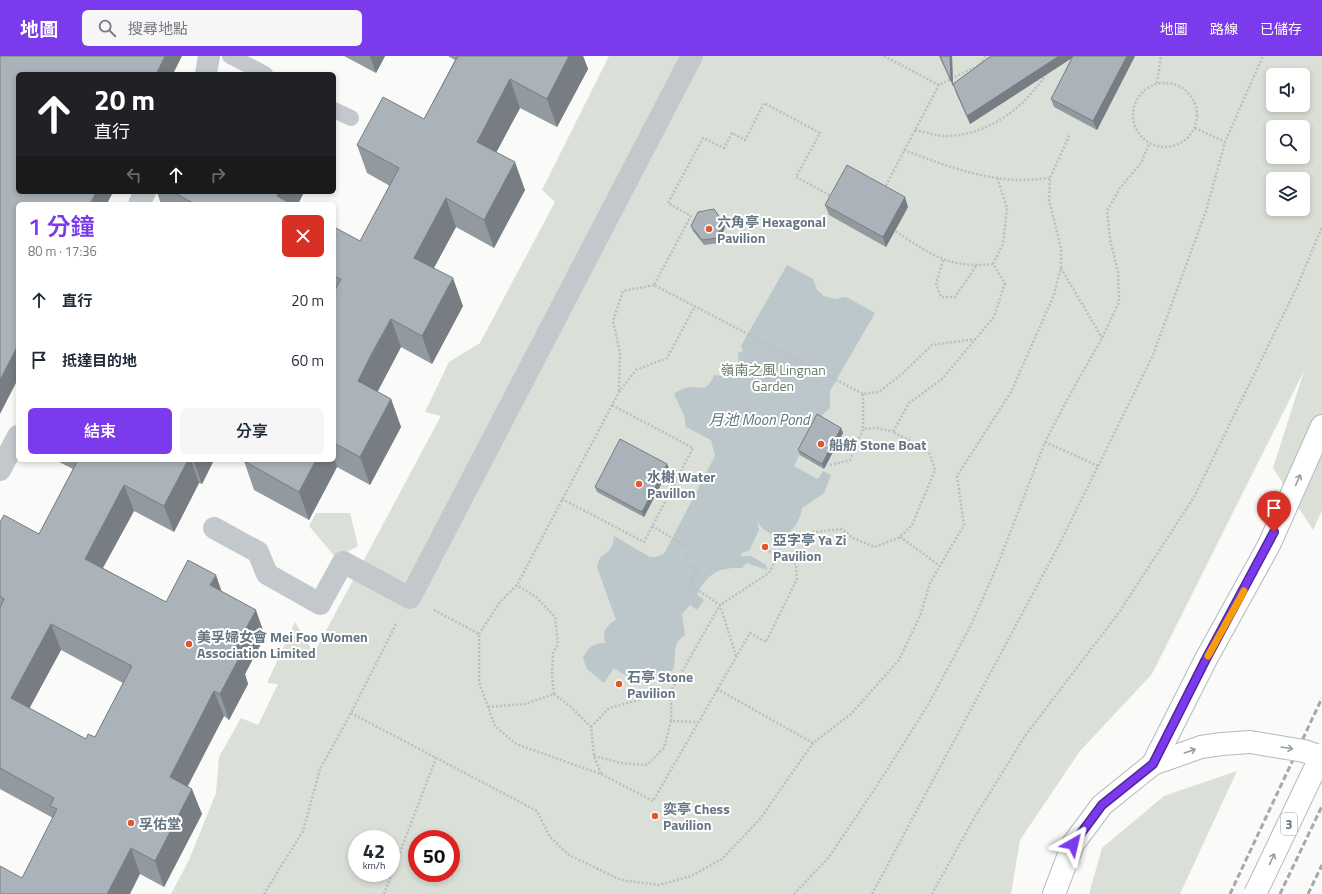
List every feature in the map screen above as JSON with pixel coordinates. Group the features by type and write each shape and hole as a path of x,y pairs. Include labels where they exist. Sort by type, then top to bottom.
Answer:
{"main road":[{"path":"1153,764 1206,659 1269,546 1322,426"},
{"path":"1054,894 1073,844 1098,810 1102,805 1153,764 1201,747 1250,742 1304,751 1322,757"},
{"name":"3","path":"1255,894 1322,754"}],"street":[{"path":"206,72 209,56"},
{"path":"214,528 258,552 267,574 320,604 343,562 410,598 692,56"},
{"path":"0,470 16,440"}],"lane":[{"path":"230,56 260,72"},
{"path":"336,111 351,118"}],"path":[{"path":"884,56 939,85"},
{"path":"882,193 939,85 980,65 986,56"},
{"path":"1157,83 1161,56"},
{"path":"872,894 1059,545 1153,355 1206,211 1225,142 1263,56"},
{"path":"915,130 944,136 969,134 990,126 1015,110 1037,89 1048,72"},
{"path":"1168,82 1177,85 1186,91 1193,98 1198,118 1195,128 1189,138 1170,148 1160,148 1149,144 1138,132 1132,117 1134,105 1139,96 1147,88 1157,83 1168,82"},
{"path":"654,285 691,216 668,203 703,138 724,148 732,133 745,140 764,103 820,133 796,177 837,200"},
{"path":"1195,128 1225,142"},
{"path":"351,712 537,811 550,836 569,855 621,880 659,885 691,876 722,859 760,819 813,744 851,714 900,660 920,616 930,583 964,525 957,476 1011,392 1054,295 1061,267 1061,248 1049,200 1050,178 1070,134"},
{"path":"794,894 829,857 880,781 928,704 971,625 998,564 1045,442 1102,338 1119,302 1118,272 1110,240 1107,211 1120,188 1141,163 1149,144"},
{"path":"904,150 951,167 998,178 1019,180 1050,178"},
{"path":"993,264 1003,244 1007,208 998,178"},
{"path":"932,894 973,820 1025,736 1120,611 1194,497 1297,287 1322,227"},
{"path":"895,231 943,260 976,266 993,264"},
{"path":"943,260 936,284 941,297 955,297 976,266"},
{"path":"893,432 909,403 942,378 994,317 1005,283 993,264"},
{"path":"1061,267 1102,338"},
{"path":"619,392 620,353 613,321 623,291 654,285 749,333 863,394 879,392 932,345 976,339"},
{"path":"695,306 667,358 636,370 619,392 517,585 500,602 479,634 479,682 495,726 516,744 601,774 653,801 750,633 766,642 797,579 796,564 762,548"},
{"path":"830,465 850,460 863,429 863,394"},
{"path":"562,499 644,542 693,448 612,405"},
{"path":"594,756 621,763 647,765 664,748 671,721 671,691 720,605 770,572 784,543 806,533 842,529 853,538 875,547 900,537 912,525 935,470 930,454 909,440 893,432 878,428 863,429"},
{"path":"1045,442 1098,466"},
{"path":"652,526 691,549 684,562 698,570 690,585 720,605 736,657"},
{"path":"900,537 940,566"},
{"path":"517,585 536,596 555,617 558,644 553,652 552,675 554,694 571,707 591,728 594,756 601,774"},
{"path":"264,894 303,831 320,769 410,598 479,634"},
{"path":"717,689 813,744"},
{"path":"591,728 609,708 671,691"},
{"path":"488,707 525,704 554,694"},
{"path":"671,721 698,722"},
{"path":"384,894 436,758"}],"green space":[{"name":"嶺南之風 Lingnan Garden","path":"609,56 1322,56 1322,510 1313,530 1273,468 1304,371 1152,674 1080,751 1020,840 1011,894 171,894 189,860 216,793 219,757 241,718 258,725 278,684 267,683 295,622 314,653 441,416 425,412 449,362 480,343 555,202 542,190"},
{"path":"316,513 350,513 358,546 336,558 309,526"},
{"path":"1237,771 1180,894 1089,894 1102,848 1164,796"}],"water":[{"name":"月池 Moon Pond","path":"787,265 813,279 817,290 824,296 835,299 846,297 875,313 830,391 830,408 818,419 794,466 818,479 823,471 831,475 824,493 802,508 799,519 791,531 778,539 762,528 757,521 759,530 749,551 741,553 741,556 751,556 766,565 767,570 747,563 742,568 721,570 710,576 705,581 697,594 704,600 697,610 690,605 682,614 685,636 681,638 676,646 673,670 656,679 643,681 631,678 614,668 604,683 587,669 583,658 591,647 597,644 605,643 604,635 606,629 616,620 597,567 599,561 611,548 614,536 650,557 656,557 664,554 715,456 711,440 686,427 684,415 674,394 685,388 705,388 711,382 714,375 729,377 734,372 738,364 738,353 743,351 741,346"}],"building":[{"path":"0,56 165,56 157,72 16,72 16,194 95,194 91,202 16,202 16,349 0,380"},
{"path":"458,56 569,56 547,99 510,79 477,142 515,162 484,220 446,198 414,258 453,278 422,336 391,319 373,351 358,381 391,399 360,457 336,444 336,288 341,279 336,277 336,228 360,241 399,168 357,145 383,97 424,119"},
{"path":"940,56 950,56 951,81"},
{"path":"991,56 1059,56 967,116 953,84"},
{"path":"1073,56 1127,56 1093,121 1051,99"},
{"path":"847,165 905,197 883,237 825,205"},
{"path":"177,194 278,194 277,196 288,202 191,202"},
{"name":"六角亭 Hexagonal Pavilion","path":"714,209 723,222 717,238 702,240 691,226 698,212"},
{"name":"船舫 Stone Boat","path":"817,414 841,428 822,464 798,450"},
{"name":"水榭 Water Pavillon","path":"620,439 667,464 642,512 595,487"},
{"path":"77,462 187,462 164,506 124,485 85,559 166,602 188,560 216,575 210,585 256,610 232,654 239,658 220,694 214,691 170,777 192,789 155,861 131,848 107,894 0,894 0,866 22,878 57,809 50,806 54,798 0,768 0,608 4,599 0,596 0,522 4,515 39,534","holes":["51,624 132,666 95,737 88,734 86,739 11,698"]},
{"path":"246,462 315,462 299,492"}],"railway":[{"path":"1230,894 1322,698"},
{"path":"1280,894 1322,806"},
{"path":"1308,894 1322,865"}],"slow traffic":[{"path":"1208,656 1244,591"}],"place":[{"name":"六角亭 Hexagonal Pavilion","path":"709,229"},
{"name":"船舫 Stone Boat","path":"821,444"},
{"name":"水榭 Water Pavillon","path":"639,484"},
{"name":"亞字亭 Ya Zi Pavilion","path":"765,547"},
{"name":"美孚婦女會 Mei Foo Women Association Limited","path":"189,644"},
{"name":"石亭 Stone Pavilion","path":"619,684"},
{"name":"奕亭 Chess Pavilion","path":"655,816"},
{"name":"孚佑堂","path":"131,823"}],"route":[{"path":"1073,844 1102,805 1153,764 1206,659 1269,546 1274,532"}]}
